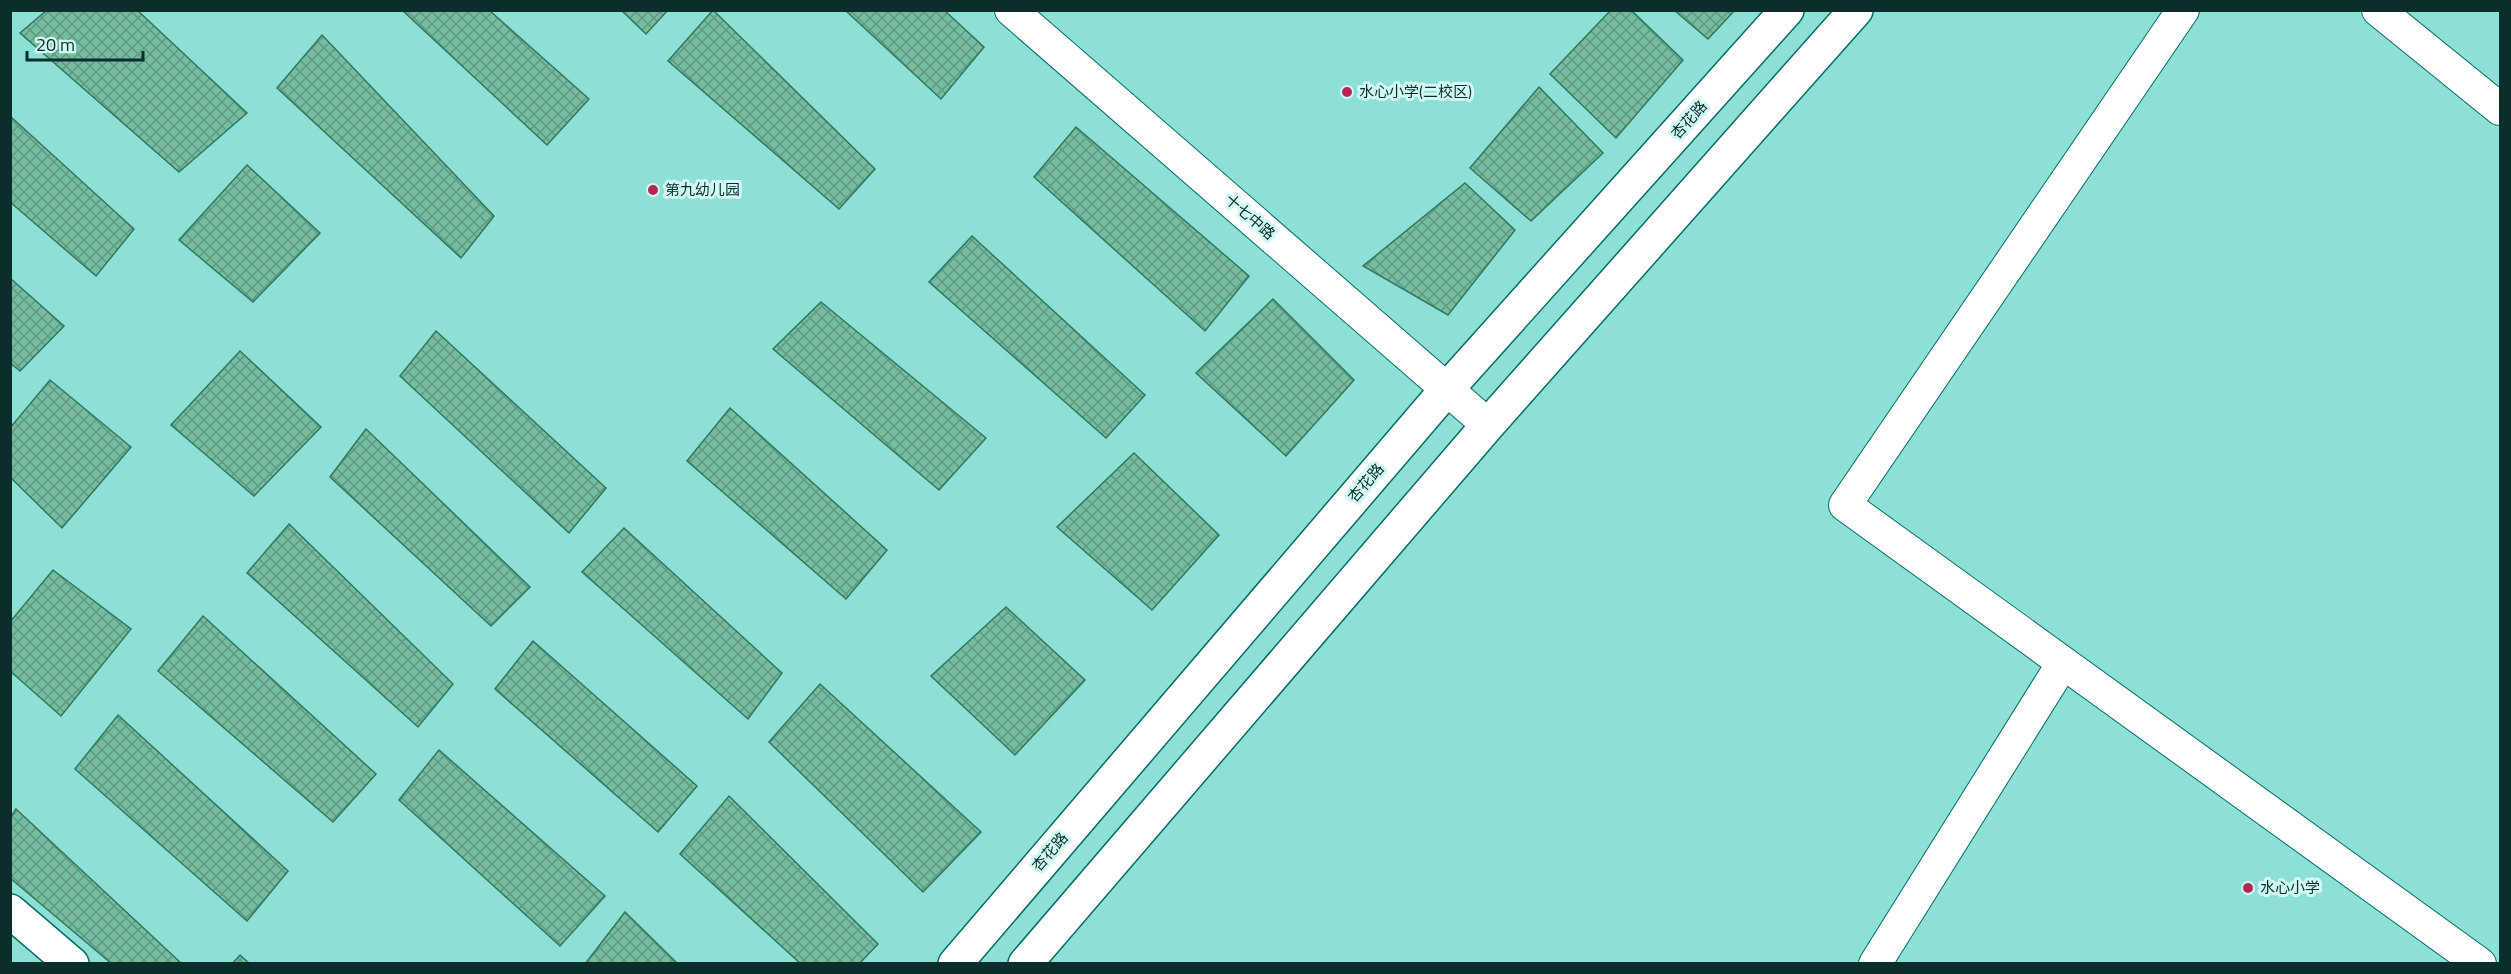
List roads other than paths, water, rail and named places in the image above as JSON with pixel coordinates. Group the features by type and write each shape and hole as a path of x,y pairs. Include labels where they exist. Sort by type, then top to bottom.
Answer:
{"main road":[{"name":"杏花路","path":"955,963 1447,388 1787,10"},
{"path":"1025,963 1488,425 1856,10"},
{"path":"10,912 72,963"}],"street":[{"name":"十七中路","path":"1011,10 1488,425"},
{"path":"2183,10 1845,506 2480,963"},
{"path":"2378,10 2500,109"},
{"path":"1875,963 2063,663"}],"place":[{"name":"水心小学(二校区)","path":"1347,92"},
{"name":"第九幼儿园","path":"653,190"},
{"name":"水心小学","path":"2248,888"}]}
